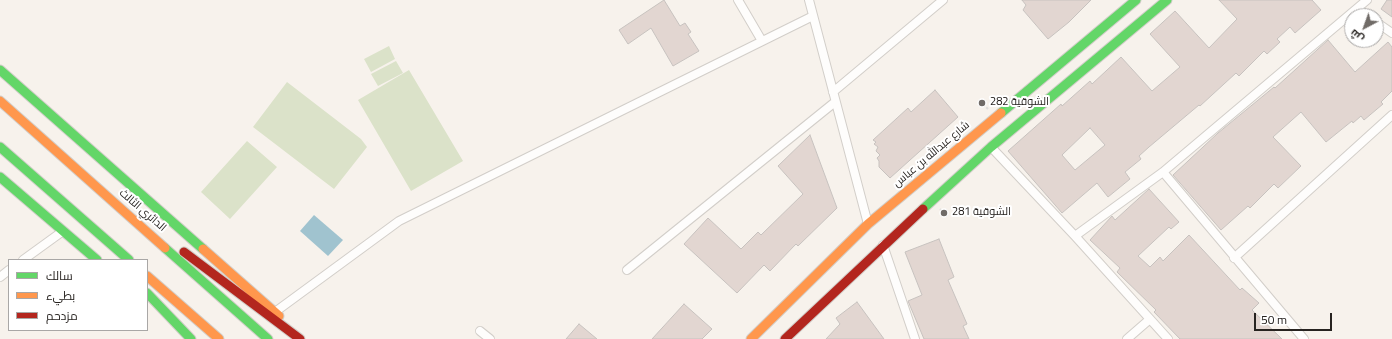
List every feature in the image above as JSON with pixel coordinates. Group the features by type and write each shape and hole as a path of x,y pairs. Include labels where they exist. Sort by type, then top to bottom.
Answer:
{"main road":[{"name":"شارع عبدالله بن عباس","path":"751,339 868,224 1136,0"},
{"path":"785,339 883,245 991,147 1167,0"},
{"path":"0,70 306,339"},
{"name":"الدائري الثالث","path":"0,101 268,339"},
{"path":"0,147 128,259"},
{"path":"0,177 96,259"},
{"path":"39,181 114,259"},
{"path":"95,186 300,339"},
{"path":"148,277 219,339"},
{"path":"148,294 190,339"},
{"path":"148,304 190,339"}],"street":[{"path":"738,0 762,41"},
{"path":"809,0 868,224"},
{"path":"833,92 943,0"},
{"path":"1357,8 1367,0"},
{"path":"275,312 399,221 813,16"},
{"path":"1076,236 1162,172 1344,19"},
{"path":"627,270 835,102"},
{"path":"1234,258 1392,115"},
{"path":"991,147 1076,236 1168,339"},
{"path":"1162,172 1304,339"},
{"path":"24,259 63,231"},
{"path":"883,245 915,339"},
{"path":"0,277 8,271"},
{"path":"1127,339 1150,319"},
{"path":"480,331 490,339"}],"green space":[{"path":"389,46 395,59 371,72 364,59"},
{"path":"396,61 403,73 378,86 371,74"},
{"path":"409,70 463,161 411,191 358,100"},
{"path":"287,82 361,139 367,147 334,189 253,127"},
{"path":"247,141 277,167 230,219 201,192"}],"water":[{"path":"314,215 343,240 328,256 300,231"}],"building":[{"path":"664,0 680,26 685,23 691,32 688,34 699,51 673,66 651,28 628,44 619,30"},
{"path":"1022,0 1091,0 1069,22 1048,39 1023,10 1026,5"},
{"path":"1219,0 1312,0 1321,10 1295,33 1290,27 1277,39 1280,42 1267,54 1264,51 1239,76 1236,73 1200,106 1199,105 1149,147 1139,156 1141,159 1125,172 1130,179 1108,197 1097,183 1062,213 1008,151 1061,104 1062,106 1090,81 1092,84 1121,57 1152,91 1180,67 1150,34 1175,11 1209,48 1237,19","holes":["1090,128 1105,145 1075,170 1062,155"]},
{"path":"1387,0 1392,0 1392,17 1384,11 1384,8 1382,8"},
{"path":"1328,40 1355,72 1381,48 1384,48 1384,46 1388,42 1392,47 1392,91 1381,102 1383,104 1364,120 1361,116 1353,123 1352,121 1326,142 1301,112 1273,137 1301,166 1278,188 1274,184 1250,208 1248,206 1221,230 1173,175 1218,133 1274,87 1275,88"},
{"path":"935,90 958,117 890,178 879,167 879,161 877,158 880,155 876,151 878,147 874,144 876,142 873,140 908,108 911,112"},
{"path":"810,135 837,208 798,246 796,244 770,271 764,265 737,293 684,244 708,218 741,249 758,232 761,235 803,194 778,166"},
{"path":"1149,189 1179,222 1171,229 1169,227 1138,256 1150,267 1160,257 1163,261 1189,235 1240,290 1242,288 1259,303 1252,310 1282,339 1180,339 1154,312 1156,310 1117,272 1120,268 1090,240 1112,216 1115,220"},
{"path":"939,239 954,277 948,280 967,324 963,326 969,339 924,339 908,301 922,295 905,252"},
{"path":"857,302 884,339 826,339 840,324 836,318"},
{"path":"684,304 712,329 702,339 652,339"},
{"path":"579,324 597,339 566,339"}],"traffic: fast":[{"path":"1001,113 1136,0"},
{"path":"923,209 991,147 1167,0"},
{"path":"0,70 203,249"},
{"path":"0,147 128,259"},
{"path":"0,177 96,259"},
{"path":"165,248 268,339"},
{"path":"148,294 191,339"}],"traffic: slow":[{"path":"0,101 165,248"},
{"path":"751,339 868,224 1001,113"},
{"path":"203,249 279,316"},
{"path":"148,277 219,339"}],"traffic: jam":[{"path":"785,339 923,209"},
{"path":"184,252 300,339"}],"place":[{"name":"الشوقية 282","path":"982,103"},
{"name":"الشوقية 281","path":"944,213"}]}
